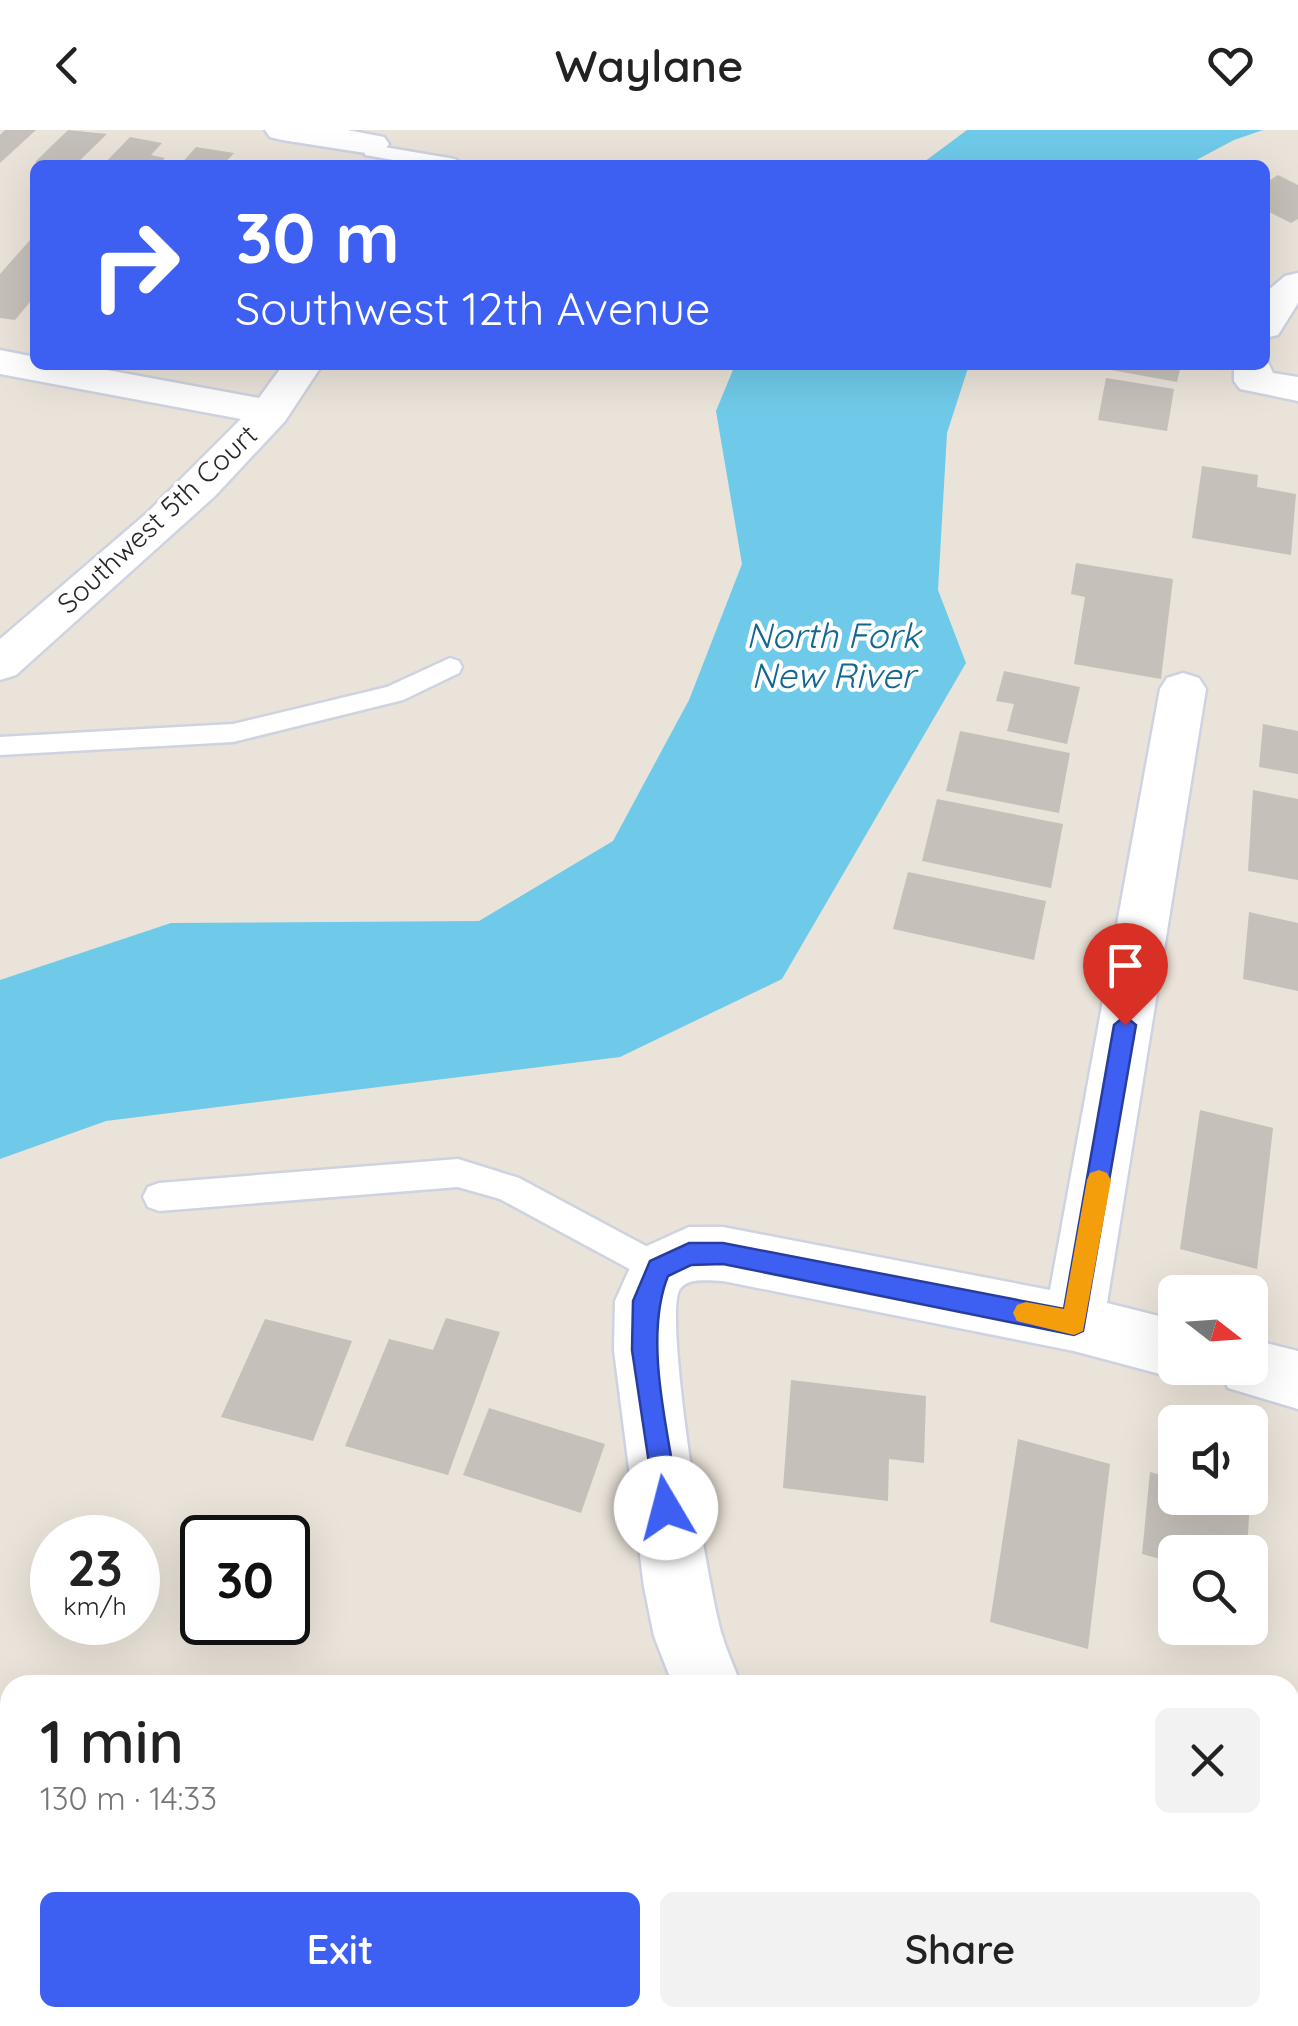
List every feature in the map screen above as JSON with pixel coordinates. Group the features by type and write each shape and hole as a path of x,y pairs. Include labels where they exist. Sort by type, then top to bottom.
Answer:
{"street":[{"path":"282,130 371,148"},
{"path":"1270,314 1274,304 1298,284"},
{"path":"0,362 30,368"},
{"path":"43,370 271,412"},
{"name":"Southwest 5th Court","path":"0,664 218,469 271,412 300,370"},
{"path":"1253,373 1298,389"},
{"path":"1074,1323 1183,689"},
{"path":"705,1675 688,1636 677,1587 645,1350 645,1301 659,1268 689,1254 723,1254 1074,1323 1158,1344"},
{"path":"1268,1372 1298,1380"}],"lane":[{"path":"371,148 431,160"},
{"path":"0,746 233,734 394,694 450,667"},
{"path":"159,1197 458,1173 508,1188 659,1268"}],"water":[{"path":"967,130 1263,130 1196,160 927,160"},
{"name":"North Fork New River","path":"733,370 967,370 947,433 938,590 966,663 782,979 620,1057 106,1121 0,1159 0,980 171,923 479,921 613,841 689,700 742,564 716,411"}],"building":[{"path":"5,130 36,130 0,163 0,135"},
{"path":"68,130 107,134 80,160 37,160"},
{"path":"130,137 162,143 151,155 165,158 163,160 108,160"},
{"path":"196,147 234,153 228,160 184,160"},
{"path":"1278,175 1298,185 1298,219 1291,223 1270,212 1270,180"},
{"path":"30,240 30,302 15,320 0,318 0,274"},
{"path":"1111,370 1180,370 1177,382"},
{"path":"1106,378 1174,389 1167,431 1098,420"},
{"path":"1202,466 1258,475 1257,487 1296,494 1291,555 1192,538"},
{"path":"1076,563 1173,579 1161,679 1074,664 1085,597 1071,594"},
{"path":"1004,671 1080,687 1067,744 1007,731 1014,704 996,701"},
{"path":"1263,724 1298,731 1298,774 1259,767"},
{"path":"960,731 1070,753 1059,813 946,791"},
{"path":"1253,790 1298,799 1298,880 1248,871"},
{"path":"937,799 1063,824 1051,888 922,861"},
{"path":"908,872 1046,901 1034,960 893,929"},
{"path":"1249,912 1298,923 1298,991 1243,979"},
{"path":"1200,1110 1273,1128 1257,1269 1180,1249"},
{"path":"446,1318 500,1332 448,1475 345,1446 389,1339 433,1350"},
{"path":"265,1319 352,1341 313,1441 221,1417"},
{"path":"791,1380 926,1396 924,1463 889,1459 888,1501 783,1488"},
{"path":"489,1408 605,1444 581,1513 463,1475"},
{"path":"1018,1439 1110,1464 1088,1649 990,1622"},
{"path":"1150,1472 1158,1474 1158,1515 1249,1515 1248,1535 1158,1535 1158,1558 1142,1554"}],"slow traffic":[{"path":"1026,1313 1074,1323 1099,1180"}],"route":[{"path":"666,1508 645,1350 645,1301 659,1268 689,1254 723,1254 1074,1323 1125,1025"}]}
